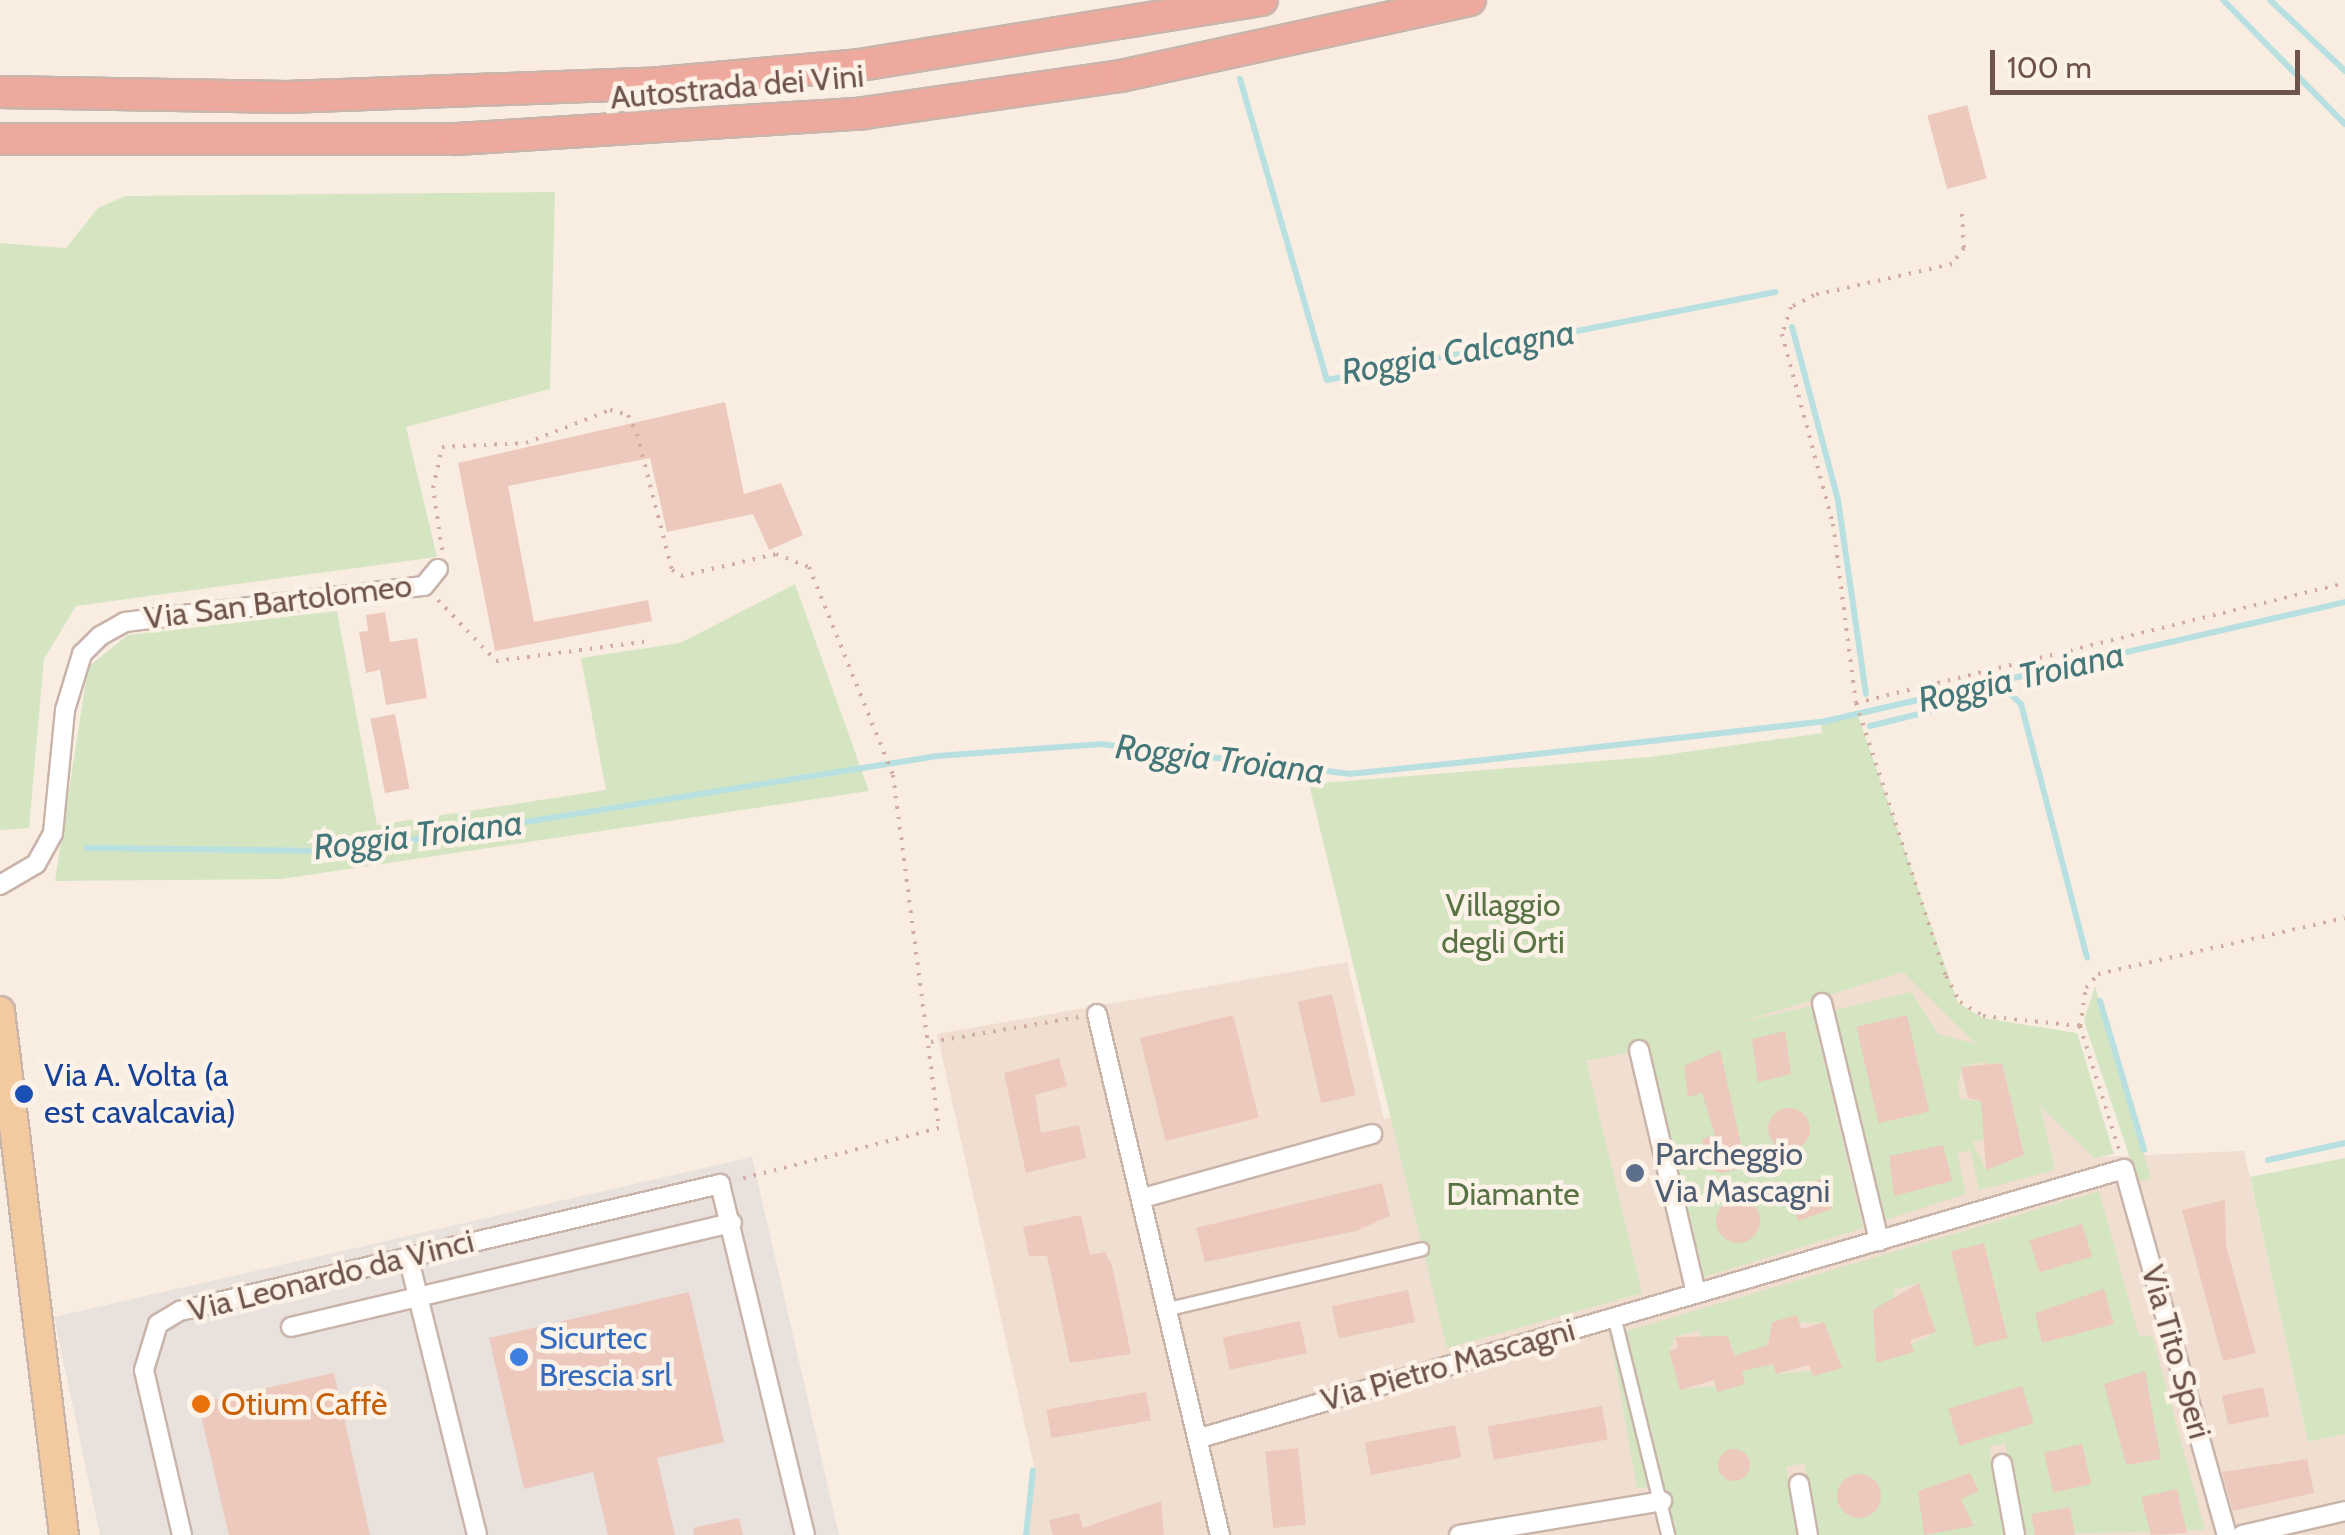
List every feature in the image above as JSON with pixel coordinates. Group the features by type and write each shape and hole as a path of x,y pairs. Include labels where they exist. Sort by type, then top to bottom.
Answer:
{"highway":[{"name":"Autostrada dei Vini","path":"0,92 288,98 647,84 860,65 1262,0"},
{"name":"Autostrada dei Vini","path":"0,139 476,138 864,114 1121,76 1470,0"}],"main road":[{"path":"0,1010 64,1535"}],"street":[{"name":"Via San Bartolomeo","path":"0,884 36,864 53,833 64,710 82,654 100,636 125,622 424,586 438,569"},
{"path":"1822,1004 1879,1242"},
{"path":"1097,1014 1144,1198 1220,1535"},
{"path":"1639,1050 1696,1293"},
{"path":"1144,1198 1372,1134"},
{"name":"Via Pietro Mascagni","path":"1200,1438 2124,1170"},
{"name":"Via Tito Speri","path":"2124,1170 2226,1535"},
{"path":"720,1184 806,1535"},
{"name":"Via Leonardo da Vinci","path":"182,1535 144,1370 158,1324 180,1311 720,1184"},
{"name":"Via Leonardo da Vinci","path":"291,1327 732,1223"},
{"path":"1170,1309 1422,1249"},
{"path":"408,1256 477,1535"},
{"path":"1614,1316 1668,1535"},
{"path":"2002,1464 2015,1535"},
{"path":"1799,1484 1808,1535"},
{"path":"1459,1535 1662,1501"},
{"path":"2242,1535 2345,1511"}],"path":[{"path":"1962,214 1964,248 1952,264 1814,294 1783,318 1832,524 1856,703 1869,729 1960,1002 1983,1016 2080,1026"},
{"path":"438,569 434,467 442,447 526,443 621,411 637,434 672,570 681,576 776,554 808,568 892,772 939,1128 720,1184"},
{"path":"1856,703 2345,584"},
{"path":"424,586 496,660 650,641"},
{"path":"2124,1170 2080,1026 2086,988 2098,974 2345,918"},
{"path":"930,1042 1097,1014"}],"shaded area":[{"path":"1347,962 1384,1119 1903,972 2097,1157 2244,1151 2308,1442 2345,1434 2345,1535 1027,1535 1035,1470 937,1034"},
{"path":"752,1157 839,1535 100,1535 54,1317"}],"green space":[{"path":"555,192 550,389 406,427 437,557 76,606 44,659 29,828 0,830 0,243 66,248 98,208 125,196"},
{"path":"795,584 869,791 282,879 55,881 88,667 128,635 337,611 377,825 606,790 581,658 680,643"},
{"path":"1858,716 1958,1003 1983,1018 2077,1033 2114,1154 2094,1158 2040,1106 2055,1170 1979,1190 1970,1150 1957,1153 1966,1194 1881,1221 1832,1011 1911,992 1938,1034 1976,1044 1903,972 1737,1023 1811,1006 1863,1228 1704,1277 1650,1048 1586,1061 1642,1293 1447,1348 1309,784 1650,757 1822,733 1821,724","holes":["1984,1062 2004,1070 2024,1155 1986,1170 1972,1142 1985,1139 1981,1101 1960,1099 1958,1086 1962,1067"]},
{"path":"2095,986 2151,1179 2138,1182 2084,1021"},
{"path":"2345,1158 2345,1434 2308,1442 2250,1177"},
{"path":"2099,1191 2139,1337 2152,1335 2205,1530 2023,1535 2005,1443 1989,1447 2005,1535 1818,1535 1804,1463 1786,1467 1798,1535 1671,1535 1662,1486 1637,1488 1610,1336","holes":["1919,1283 1936,1332 1876,1362 1873,1310 1896,1303 1893,1290","1772,1322 1824,1323 1841,1368 1776,1374 1767,1341 1776,1338","1699,1330 1703,1343 1728,1337 1745,1384 1680,1389 1669,1351 1675,1337"]}],"building":[{"path":"1967,105 1987,178 1947,189 1927,116"},
{"path":"725,402 744,494 781,483 803,535 769,550 753,514 667,532 650,458 508,486 534,622 648,600 652,621 495,651 458,463"},
{"path":"385,612 390,642 417,638 427,698 386,705 380,670 366,673 359,632 368,631 366,615"},
{"path":"395,714 410,789 385,793 370,719"},
{"path":"1332,994 1355,1095 1321,1103 1298,1002"},
{"path":"1233,1015 1259,1118 1165,1141 1140,1038"},
{"path":"1907,1015 1929,1111 1879,1123 1856,1027"},
{"path":"1785,1031 1791,1074 1758,1082 1752,1039"},
{"path":"1720,1050 1746,1167 1722,1173 1709,1169 1702,1139 1715,1135 1702,1093 1688,1097 1684,1066"},
{"path":"1059,1058 1067,1086 1035,1095 1041,1133 1079,1125 1086,1158 1026,1173 1004,1073"},
{"path":"2002,1063 2024,1155 1986,1170 1981,1101 1968,1098 1961,1067"},
{"path":"1789,1108 1804,1114 1810,1129 1804,1144 1789,1150 1774,1144 1768,1129 1774,1114"},
{"path":"1943,1145 1952,1181 1894,1196 1889,1156"},
{"path":"1831,1176 1832,1209 1798,1221 1785,1190"},
{"path":"1382,1183 1390,1216 1356,1231 1205,1262 1196,1228"},
{"path":"1738,1199 1753,1206 1760,1221 1753,1236 1738,1243 1723,1236 1716,1221 1723,1206"},
{"path":"2225,1200 2226,1246 2256,1353 2223,1361 2182,1210"},
{"path":"1081,1215 1090,1255 1105,1252 1112,1266 1131,1354 1070,1363 1047,1256 1029,1256 1023,1227"},
{"path":"2082,1224 2092,1257 2039,1273 2029,1240"},
{"path":"1984,1243 2008,1338 1975,1346 1951,1251"},
{"path":"1919,1283 1936,1332 1910,1340 1914,1352 1876,1363 1873,1310"},
{"path":"2104,1289 2114,1324 2042,1343 2035,1313"},
{"path":"1408,1290 1415,1322 1339,1338 1332,1306"},
{"path":"689,1292 724,1442 657,1458 675,1535 608,1535 593,1472 524,1489 489,1338"},
{"path":"1797,1315 1801,1329 1824,1322 1842,1368 1813,1376 1809,1365 1776,1374 1773,1364 1742,1371 1745,1384 1717,1392 1714,1380 1680,1390 1669,1351 1678,1348 1675,1337 1728,1336 1734,1356 1768,1345 1772,1322"},
{"path":"1300,1321 1307,1353 1230,1370 1223,1337"},
{"path":"2145,1371 2161,1459 2126,1465 2104,1384"},
{"path":"334,1373 370,1535 229,1535 198,1403"},
{"path":"2022,1386 2033,1423 1960,1446 1948,1409"},
{"path":"2263,1387 2269,1416 2228,1425 2222,1396"},
{"path":"1146,1392 1151,1421 1052,1438 1047,1410"},
{"path":"1602,1406 1608,1439 1494,1460 1488,1426"},
{"path":"1455,1425 1461,1457 1371,1475 1365,1443"},
{"path":"2082,1444 2091,1484 2053,1493 2044,1453"},
{"path":"1298,1448 1306,1525 1273,1528 1265,1451"},
{"path":"1734,1449 1746,1453 1750,1465 1746,1477 1734,1481 1722,1477 1718,1465 1722,1453"},
{"path":"2307,1459 2314,1493 2233,1511 2222,1472"},
{"path":"1970,1473 1979,1491 1961,1499 1974,1526 1924,1535 1918,1491"},
{"path":"1859,1474 1875,1480 1881,1496 1875,1512 1859,1518 1843,1512 1837,1496 1843,1480"},
{"path":"2177,1489 2187,1533 2151,1535 2141,1497"},
{"path":"1161,1501 1164,1535 1053,1535 1049,1520 1079,1513 1083,1528"},
{"path":"2070,1507 2075,1535 2035,1535 2031,1514"},
{"path":"739,1518 743,1535 694,1535 693,1528"}],"waterway":[{"path":"2223,0 2345,124"},
{"path":"2270,0 2345,71"},
{"name":"Roggia Calcagna","path":"1240,79 1327,380 1775,292"},
{"name":"Roggia Calcagna","path":"1792,327 1838,500 1866,694"},
{"name":"Roggia Troiana","path":"87,848 344,851 937,756 1099,744 1349,774 1485,760 1826,721 2345,602"},
{"name":"Roggia Calcagna","path":"1870,726 2008,692 2021,704 2087,958"},
{"name":"Roggia Calcagna","path":"2100,1001 2144,1150"},
{"path":"2268,1160 2345,1143"},
{"path":"1026,1535 1033,1470"}],"place":[{"name":"Via A. Volta (a est cavalcavia)","path":"24,1094"},
{"name":"Parcheggio Via Mascagni","path":"1635,1173"},
{"name":"Sicurtec Brescia srl","path":"519,1357"},
{"name":"Otium Caffè","path":"201,1404"}],"park label":[{"name":"Villaggio degli Orti","path":"1503,924"},
{"name":"Diamante","path":"1513,1194"}]}
